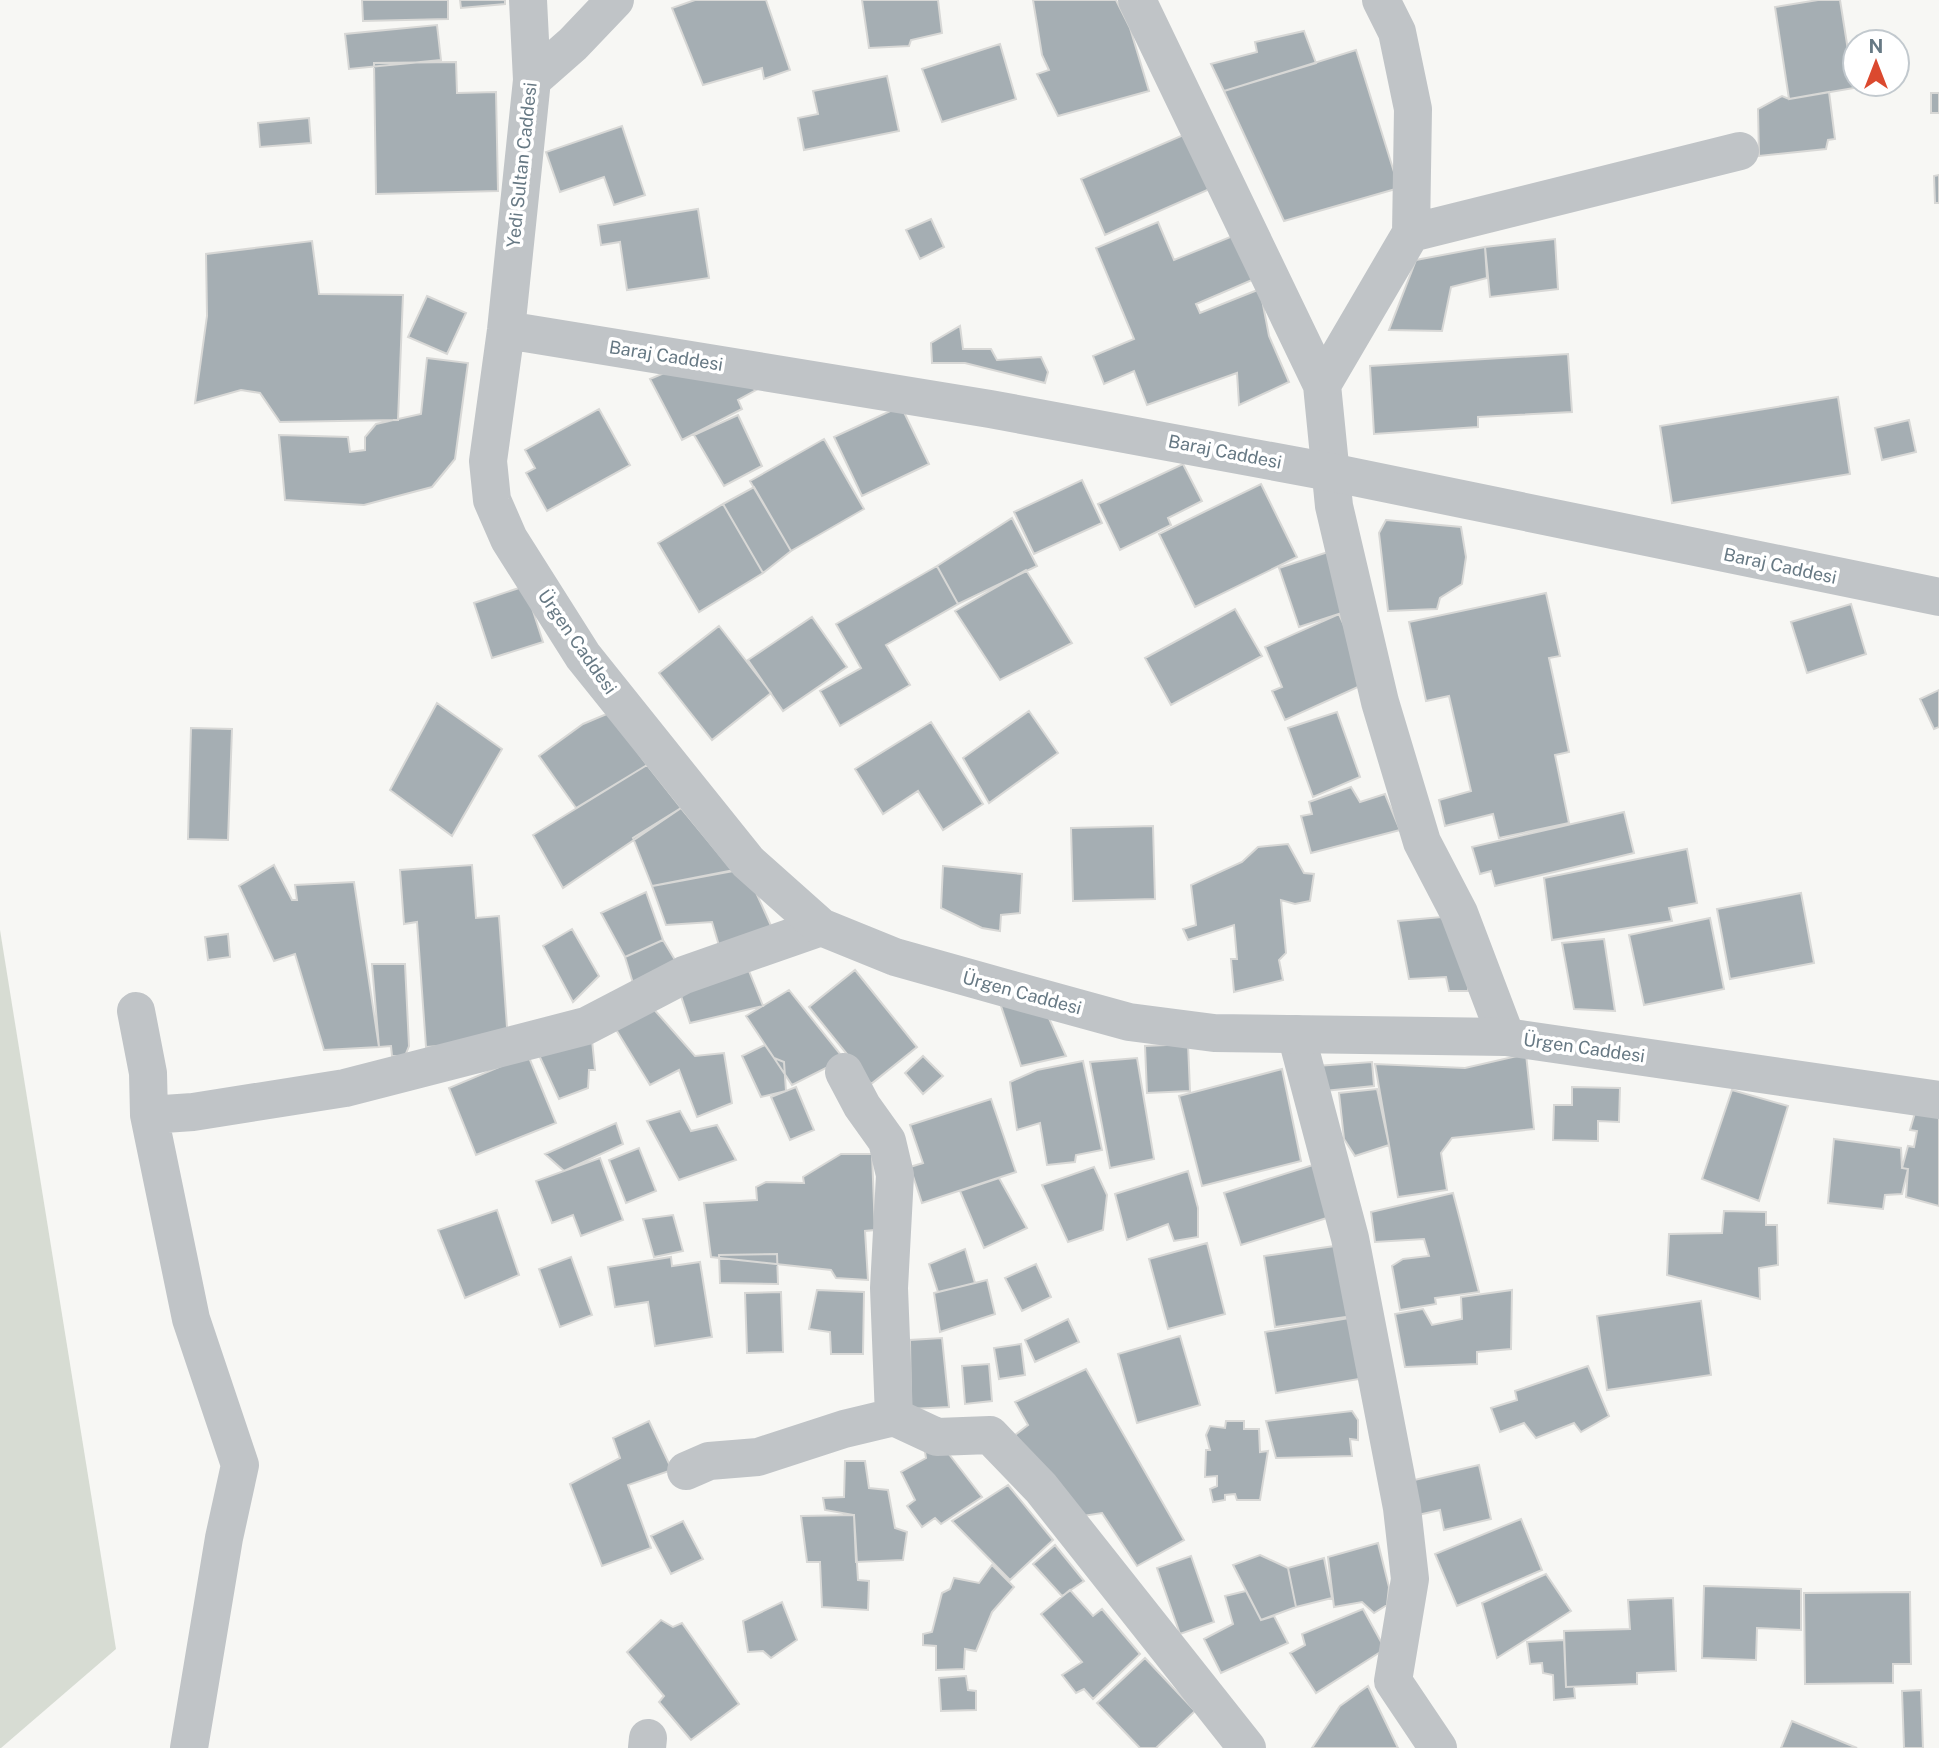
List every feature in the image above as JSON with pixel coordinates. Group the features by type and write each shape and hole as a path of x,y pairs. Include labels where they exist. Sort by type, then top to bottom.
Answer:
{"street":[{"name":"Yedi Sultan Caddesi","path":"506,330 532,80 528,0"},
{"path":"532,80 573,44 615,0"},
{"path":"1137,0 1321,385 1334,506 1380,702 1422,842 1459,913 1506,1037"},
{"path":"1321,385 1411,233 1413,109 1397,33 1381,0"},
{"path":"1411,233 1740,151"},
{"name":"Baraj Caddesi","path":"506,330 990,409 1330,472 1939,597"},
{"name":"Ürgen Caddesi","path":"506,330 488,461 492,500 509,539 583,656 730,841 748,862 821,927 895,957 1129,1022 1214,1033 1506,1037 1939,1100"},
{"path":"149,1115 193,1112 345,1088 586,1026 684,975 821,927"},
{"path":"136,1011 148,1073 149,1115 191,1319 240,1465 224,1538 190,1748"},
{"path":"1296,1034 1350,1238 1402,1508 1410,1579 1393,1681 1437,1748"},
{"path":"844,1072 862,1106 887,1141 895,1175 889,1288 894,1417"},
{"path":"686,1471 709,1461 758,1457 844,1429 894,1417 937,1437 990,1435 1041,1488 1247,1748"}],"shaded area":[{"path":"0,930 116,1649 1,1748 0,1748"}],"building":[{"path":"362,0 448,0 448,19 363,21"},
{"path":"460,0 505,0 505,4 461,8"},
{"path":"695,0 766,0 790,70 764,79 762,68 703,85 672,8"},
{"path":"862,0 938,0 942,33 911,40 909,46 869,48"},
{"path":"1033,0 1116,0 1130,28 1149,91 1058,116 1037,74 1049,70 1042,55"},
{"path":"1818,0 1840,0 1844,28 1841,28 1841,90 1789,99 1775,7"},
{"path":"437,25 441,60 349,69 345,34"},
{"path":"1304,31 1316,63 1224,91 1211,64 1257,52 1255,42"},
{"path":"1000,44 1016,99 942,122 922,69"},
{"path":"1356,50 1399,188 1284,221 1224,91"},
{"path":"456,62 457,93 496,92 498,191 376,194 374,63"},
{"path":"887,76 899,131 804,150 798,118 818,114 813,91"},
{"path":"1829,92 1835,139 1828,140 1826,149 1759,156 1758,109 1782,96 1789,99"},
{"path":"1931,93 1939,93 1939,113 1931,113"},
{"path":"309,118 311,143 260,147 258,123"},
{"path":"622,126 645,195 614,205 604,177 560,192 546,152"},
{"path":"1188,133 1212,188 1105,235 1081,179"},
{"path":"1939,175 1939,203 1935,203 1934,176"},
{"path":"698,209 709,278 627,290 620,242 601,245 598,225"},
{"path":"931,219 944,247 920,259 906,230"},
{"path":"1158,222 1174,260 1240,233 1259,277 1196,304 1200,313 1260,289 1269,336 1289,382 1239,405 1237,373 1147,405 1134,371 1104,384 1093,356 1134,339 1096,248"},
{"path":"1555,239 1558,289 1490,297 1485,247"},
{"path":"312,241 319,294 403,295 398,420 280,422 260,393 241,390 195,403 207,316 206,254"},
{"path":"1485,247 1487,278 1451,287 1442,331 1389,330 1416,260"},
{"path":"427,296 466,313 447,354 408,337"},
{"path":"960,326 963,349 991,349 997,360 1041,357 1048,372 1045,383 965,363 932,363 931,343"},
{"path":"1568,354 1572,412 1478,417 1478,427 1374,434 1370,366"},
{"path":"427,358 468,363 455,459 432,487 364,505 285,500 279,435 348,437 350,452 365,450 365,437 376,424 421,414"},
{"path":"699,358 756,390 738,400 742,409 682,440 650,379"},
{"path":"1838,397 1850,474 1672,503 1660,426"},
{"path":"901,406 929,464 862,496 834,437"},
{"path":"599,409 630,465 547,511 526,473 535,468 525,450"},
{"path":"738,415 762,466 724,486 694,435"},
{"path":"1909,420 1916,452 1882,460 1875,428"},
{"path":"824,439 864,509 791,551 750,481"},
{"path":"1183,464 1202,501 1168,518 1171,525 1120,550 1098,504"},
{"path":"1082,480 1102,523 1034,554 1014,512"},
{"path":"1261,484 1297,557 1195,607 1159,534"},
{"path":"754,487 791,551 763,573 723,504"},
{"path":"723,504 763,573 699,612 658,543"},
{"path":"1012,518 1037,566 958,604 937,566"},
{"path":"1386,520 1461,527 1466,557 1462,584 1440,598 1437,609 1388,611 1379,533"},
{"path":"1331,551 1351,610 1299,627 1279,568"},
{"path":"937,566 958,604 886,645 910,685 840,726 820,691 861,668 836,624"},
{"path":"1026,570 1072,643 1000,680 955,611"},
{"path":"525,586 543,642 492,658 474,603"},
{"path":"1546,593 1560,656 1549,658 1569,752 1555,755 1569,823 1499,838 1493,814 1445,826 1439,800 1471,791 1449,696 1426,701 1409,622"},
{"path":"1851,604 1866,654 1807,673 1791,622"},
{"path":"1235,609 1262,656 1171,705 1145,658"},
{"path":"1339,614 1369,682 1285,720 1272,691 1282,687 1265,647"},
{"path":"812,617 847,667 783,711 748,660"},
{"path":"719,626 771,693 712,740 659,673"},
{"path":"1939,690 1939,727 1934,729 1920,699"},
{"path":"437,703 502,749 452,836 390,790"},
{"path":"1029,711 1058,753 989,803 963,758"},
{"path":"1337,712 1360,777 1313,797 1288,728"},
{"path":"609,713 647,765 576,808 539,756 583,724"},
{"path":"931,722 983,804 943,830 918,791 883,814 855,769"},
{"path":"191,728 232,729 228,840 188,839"},
{"path":"647,765 681,808 563,888 533,835"},
{"path":"1351,787 1360,802 1385,794 1400,830 1311,853 1301,816 1312,814 1309,802"},
{"path":"681,808 733,871 652,886 633,838"},
{"path":"1624,812 1634,853 1495,886 1491,871 1480,874 1472,847"},
{"path":"1153,826 1155,899 1073,901 1071,828"},
{"path":"1288,844 1304,873 1314,874 1310,901 1295,904 1281,900 1286,953 1279,960 1283,980 1234,992 1231,959 1237,959 1234,925 1188,940 1183,929 1196,925 1191,885 1242,862 1258,847"},
{"path":"1687,849 1697,903 1669,908 1672,921 1552,940 1544,878"},
{"path":"274,865 292,900 297,900 295,885 354,882 379,1047 324,1050 295,954 274,961 239,886"},
{"path":"472,865 476,918 499,916 508,1041 426,1047 417,922 404,924 400,870"},
{"path":"943,866 1022,874 1020,913 1001,915 1000,931 982,928 941,908"},
{"path":"745,868 777,939 720,949 712,922 666,925 652,886"},
{"path":"646,892 663,940 625,957 601,913"},
{"path":"1801,893 1814,963 1730,979 1717,909"},
{"path":"1453,916 1470,965 1468,991 1449,991 1446,977 1409,979 1398,921"},
{"path":"1710,918 1724,989 1644,1005 1629,935"},
{"path":"572,929 599,976 573,1002 543,946"},
{"path":"228,934 230,957 208,960 205,937"},
{"path":"1604,939 1615,1011 1574,1009 1562,943"},
{"path":"663,940 684,975 636,993 625,957"},
{"path":"743,956 763,1006 690,1023 679,990"},
{"path":"372,964 405,964 409,1046 405,1056 392,1056 391,1046 379,1047"},
{"path":"855,970 917,1047 871,1084 809,1007"},
{"path":"789,990 844,1059 792,1085 746,1016"},
{"path":"1000,1003 1043,1005 1066,1056 1021,1066"},
{"path":"651,1006 695,1056 724,1053 732,1103 697,1117 679,1070 650,1085 612,1023"},
{"path":"592,1040 595,1070 589,1070 588,1088 559,1099 538,1053"},
{"path":"1188,1044 1190,1091 1147,1093 1145,1046"},
{"path":"765,1045 774,1058 784,1062 786,1091 761,1097 742,1056"},
{"path":"1526,1054 1534,1129 1452,1138 1441,1153 1447,1190 1398,1197 1375,1064 1465,1068"},
{"path":"528,1055 556,1123 476,1155 449,1088"},
{"path":"923,1056 943,1076 923,1094 905,1073"},
{"path":"1137,1058 1154,1159 1110,1168 1090,1062"},
{"path":"1083,1061 1102,1150 1076,1155 1075,1162 1047,1165 1040,1123 1017,1130 1010,1082 1037,1070"},
{"path":"1372,1062 1374,1086 1324,1091 1316,1066"},
{"path":"1282,1069 1301,1161 1202,1186 1179,1096"},
{"path":"796,1087 814,1130 790,1140 771,1097"},
{"path":"1572,1087 1620,1088 1619,1122 1598,1121 1598,1141 1553,1140 1554,1105 1572,1105"},
{"path":"1377,1089 1389,1145 1355,1156 1344,1139 1339,1093"},
{"path":"1732,1090 1788,1106 1759,1201 1702,1179"},
{"path":"991,1099 1016,1172 922,1203 910,1167 923,1163 910,1125"},
{"path":"1917,1106 1939,1113 1939,1206 1906,1197 1908,1169 1902,1168 1908,1146 1914,1147 1917,1131 1910,1130"},
{"path":"680,1111 691,1131 717,1125 736,1160 679,1180 647,1121"},
{"path":"616,1123 623,1144 564,1171 545,1154"},
{"path":"1834,1139 1901,1148 1902,1168 1908,1169 1902,1194 1885,1195 1883,1209 1828,1203"},
{"path":"639,1148 656,1191 626,1203 609,1160"},
{"path":"841,1154 872,1154 875,1230 865,1231 868,1280 836,1278 831,1270 711,1257 704,1203 757,1200 756,1187 766,1182 804,1183 803,1177"},
{"path":"600,1158 623,1220 581,1236 573,1215 552,1223 536,1181"},
{"path":"1316,1164 1333,1216 1241,1245 1224,1193"},
{"path":"1094,1167 1107,1195 1103,1230 1068,1242 1042,1185"},
{"path":"1188,1171 1198,1208 1198,1237 1174,1241 1168,1224 1127,1240 1115,1194"},
{"path":"999,1178 1027,1228 984,1248 960,1191"},
{"path":"1453,1193 1479,1292 1435,1298 1436,1304 1400,1310 1392,1266 1403,1259 1429,1256 1424,1239 1375,1242 1371,1212"},
{"path":"497,1210 519,1275 465,1298 438,1230"},
{"path":"1724,1211 1766,1212 1766,1225 1777,1225 1778,1265 1759,1268 1760,1299 1667,1275 1669,1234 1722,1233"},
{"path":"673,1215 683,1251 654,1257 643,1219"},
{"path":"1207,1243 1225,1314 1168,1329 1149,1259"},
{"path":"1342,1245 1353,1316 1275,1327 1264,1256"},
{"path":"965,1249 975,1283 938,1292 929,1264"},
{"path":"777,1254 778,1284 720,1283 719,1255"},
{"path":"571,1257 592,1315 560,1327 539,1269"},
{"path":"671,1257 672,1266 700,1262 712,1337 655,1346 648,1302 615,1307 608,1267"},
{"path":"1036,1264 1051,1297 1022,1311 1005,1278"},
{"path":"987,1280 995,1314 940,1332 934,1293"},
{"path":"817,1290 864,1292 863,1354 831,1354 830,1332 809,1329"},
{"path":"1512,1290 1511,1349 1477,1352 1477,1364 1405,1367 1395,1314 1423,1309 1432,1325 1462,1319 1461,1297"},
{"path":"781,1292 783,1352 747,1353 745,1293"},
{"path":"1701,1301 1711,1375 1607,1390 1597,1316"},
{"path":"1355,1317 1365,1378 1276,1393 1265,1332"},
{"path":"1068,1319 1079,1342 1035,1362 1025,1340"},
{"path":"1180,1336 1200,1405 1137,1423 1118,1354"},
{"path":"942,1338 949,1407 911,1409 910,1340"},
{"path":"1021,1344 1025,1375 999,1379 994,1348"},
{"path":"989,1364 992,1401 965,1404 962,1366"},
{"path":"1588,1366 1609,1416 1581,1432 1574,1423 1536,1438 1524,1423 1500,1432 1491,1408 1517,1400 1515,1391"},
{"path":"1086,1369 1184,1540 1137,1566 1102,1513 1083,1516 1015,1435 1028,1425 1015,1402"},
{"path":"1352,1411 1358,1420 1358,1440 1350,1439 1352,1456 1276,1458 1266,1421"},
{"path":"649,1421 672,1470 628,1485 651,1548 602,1566 570,1484 620,1458 613,1438"},
{"path":"1226,1421 1244,1421 1244,1429 1259,1429 1260,1452 1268,1451 1260,1500 1237,1500 1235,1494 1225,1495 1225,1500 1213,1502 1210,1489 1217,1486 1217,1476 1205,1477 1206,1450 1210,1450 1206,1435 1210,1426 1225,1428"},
{"path":"945,1449 982,1497 941,1524 935,1518 922,1527 907,1506 915,1500 901,1472 926,1458 925,1452"},
{"path":"845,1461 865,1461 869,1488 888,1490 895,1528 907,1532 903,1560 856,1562 854,1515 825,1510 823,1498 844,1497"},
{"path":"1479,1465 1491,1519 1444,1530 1440,1510 1418,1515 1410,1481"},
{"path":"1008,1485 1053,1540 1010,1580 952,1521"},
{"path":"854,1515 858,1580 869,1581 868,1610 822,1607 820,1562 807,1562 801,1516"},
{"path":"1521,1519 1542,1570 1457,1606 1435,1554"},
{"path":"683,1521 703,1559 671,1574 651,1536"},
{"path":"1378,1543 1389,1587 1387,1605 1374,1613 1362,1602 1334,1607 1328,1557"},
{"path":"1055,1545 1084,1581 1062,1596 1033,1564"},
{"path":"1260,1555 1288,1568 1296,1607 1261,1620 1233,1565"},
{"path":"1191,1556 1214,1622 1180,1634 1157,1568"},
{"path":"1324,1558 1332,1598 1296,1607 1288,1568"},
{"path":"992,1565 1014,1587 992,1612 976,1651 965,1649 964,1669 936,1670 936,1646 923,1645 923,1634 932,1632 942,1593 950,1589 954,1578 979,1583"},
{"path":"1546,1574 1571,1611 1497,1658 1482,1603"},
{"path":"1704,1586 1801,1589 1801,1630 1757,1628 1756,1660 1702,1658"},
{"path":"1070,1590 1093,1616 1102,1609 1140,1654 1093,1699 1084,1689 1076,1693 1062,1675 1082,1662 1041,1614"},
{"path":"1246,1591 1261,1620 1274,1616 1288,1643 1221,1673 1204,1639 1233,1624 1225,1596"},
{"path":"1910,1592 1911,1664 1893,1664 1893,1683 1805,1684 1804,1593"},
{"path":"1673,1598 1676,1671 1637,1673 1637,1684 1566,1687 1564,1631 1630,1629 1628,1600"},
{"path":"782,1602 797,1640 771,1658 763,1651 748,1652 743,1621"},
{"path":"1363,1609 1385,1649 1316,1693 1290,1653 1305,1645 1302,1634"},
{"path":"661,1620 673,1627 682,1623 739,1704 691,1740 659,1702 664,1696 627,1652"},
{"path":"1564,1640 1566,1687 1574,1687 1575,1698 1554,1700 1553,1675 1543,1673 1542,1663 1530,1664 1527,1642"},
{"path":"1145,1658 1195,1711 1156,1748 1140,1748 1097,1703"},
{"path":"966,1676 968,1690 976,1691 976,1710 941,1711 939,1678"},
{"path":"1368,1686 1398,1748 1312,1748 1340,1706"},
{"path":"1921,1690 1923,1748 1904,1748 1902,1691"},
{"path":"1792,1721 1857,1748 1781,1748"}]}
